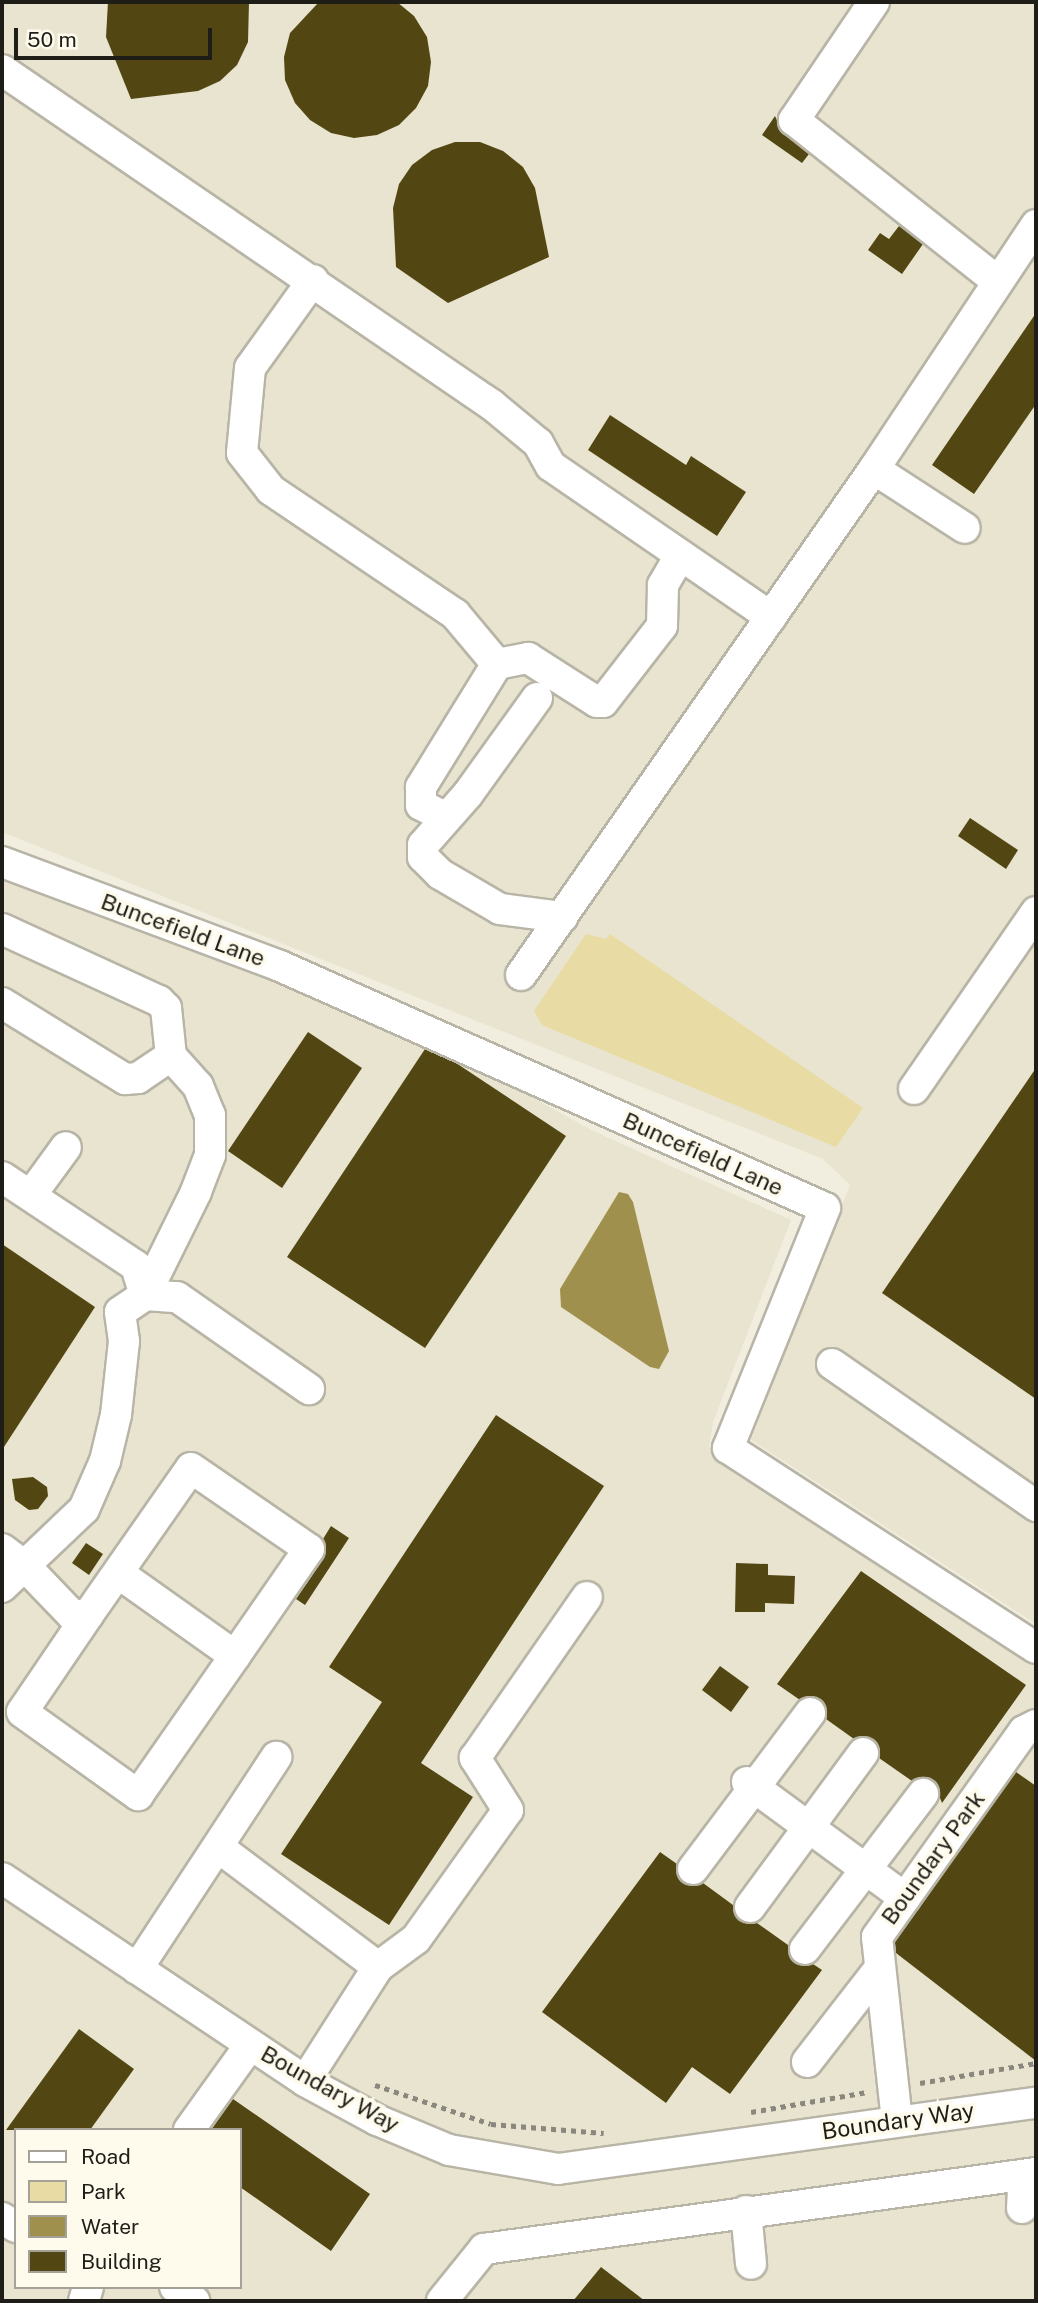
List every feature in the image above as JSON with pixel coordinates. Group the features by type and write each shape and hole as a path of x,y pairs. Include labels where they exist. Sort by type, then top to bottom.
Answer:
{"street":[{"path":"874,2 794,120 997,281"},
{"path":"2,70 492,405 538,443 551,466 771,617"},
{"path":"522,975 874,470 1036,225"},
{"path":"313,281 250,368 242,453 271,490 455,614 497,664"},
{"path":"874,470 965,528"},
{"path":"446,818 421,805 421,787 497,664 528,658 603,702 662,626 663,586 680,556"},
{"path":"537,698 424,845 423,857 432,868 500,909 562,917"},
{"name":"Buncefield Lane","path":"2,862 280,966 825,1208 727,1448 1036,1648"},
{"path":"914,1089 1036,912"},
{"path":"2,929 159,1001 166,1008 170,1056 198,1087 210,1115 209,1156 179,1231 145,1295 120,1312 124,1341 106,1461 83,1509 26,1567 2,1587"},
{"path":"2,1003 125,1079 138,1078 170,1056"},
{"path":"31,1195 66,1147"},
{"path":"2,1177 136,1266 145,1295"},
{"path":"145,1295 177,1297 309,1389"},
{"path":"832,1364 1036,1506"},
{"path":"191,1468 309,1549 138,1795 22,1712 89,1615 191,1468"},
{"path":"2,1549 26,1567 72,1615 89,1615"},
{"path":"118,1573 235,1656"},
{"path":"305,2081 378,1967 416,1939 508,1810 475,1758 587,1597"},
{"path":"693,1869 751,1785 810,1713"},
{"name":"Boundary Park","path":"897,2121 877,1937 1030,1728"},
{"path":"750,1907 863,1753"},
{"path":"137,1969 276,1757"},
{"path":"751,1785 905,1898"},
{"path":"805,1949 923,1794"},
{"path":"218,1847 378,1967"},
{"name":"Boundary Way","path":"2,1878 305,2081 377,2120 449,2150 558,2169 1036,2103"},
{"path":"807,2063 880,1968"},
{"path":"190,2128 250,2045"},
{"path":"442,2301 484,2249 1030,2174 1022,2208"},
{"path":"746,2211 751,2264"},
{"path":"178,2289 194,2301"}],"path":[{"path":"742,2113 1036,2063"},
{"path":"366,2082 491,2124 618,2134"}],"shaded area":[{"path":"2,2 1036,2 1036,1624 751,1440 850,1185 823,1159 2,832"},
{"path":"2,875 447,1050 593,1131 791,1220 713,1422 709,1447 794,1511 1036,1663 1036,2301 2,2301"}],"green space":[{"path":"586,934 606,939 610,934 863,1108 836,1147 542,1025 534,1011"}],"water":[{"path":"619,1192 628,1194 633,1202 669,1351 659,1369 650,1367 561,1307 560,1289"}],"building":[{"path":"108,2 249,2 248,42 237,65 220,81 198,91 131,99 106,37"},
{"path":"319,2 397,2 414,16 427,37 431,62 428,86 416,108 399,125 377,135 354,138 331,133 310,120 295,103 285,80 284,57 290,33"},
{"path":"775,116 783,133 809,154 802,163 762,135"},
{"path":"455,142 480,142 503,151 523,167 535,188 549,257 448,303 396,267 393,208 399,184 412,165 432,150"},
{"path":"899,226 923,244 902,274 868,250 880,233 889,239"},
{"path":"1036,313 1036,404 974,494 932,465"},
{"path":"610,415 686,465 691,456 746,492 717,536 588,450"},
{"path":"970,818 1018,850 1006,869 958,836"},
{"path":"308,1032 362,1068 282,1188 228,1151"},
{"path":"425,1049 456,1063 566,1136 425,1348 287,1257"},
{"path":"1036,1068 1036,1399 882,1293"},
{"path":"2,1244 95,1307 2,1450"},
{"path":"496,1415 604,1486 421,1763 473,1797 389,1925 281,1854 382,1702 329,1667"},
{"path":"33,1477 47,1487 48,1496 38,1509 29,1510 15,1500 12,1479"},
{"path":"331,1526 349,1538 305,1605 296,1599 324,1558 323,1539"},
{"path":"86,1543 103,1554 89,1575 72,1563"},
{"path":"736,1563 768,1564 768,1575 795,1576 794,1604 765,1603 765,1612 735,1612"},
{"path":"861,1571 1026,1685 942,1803 933,1780 925,1777 912,1781 879,1758 873,1739 854,1739 826,1719 826,1707 820,1699 800,1700 777,1684"},
{"path":"720,1666 749,1687 731,1712 702,1690"},
{"path":"1016,1772 1036,1786 1036,2061 896,1953 895,1942"},
{"path":"660,1852 677,1864 683,1883 703,1883 733,1905 739,1921 757,1923 788,1945 795,1963 813,1964 822,1970 730,2094 692,2067 666,2103 542,2012"},
{"path":"79,2029 134,2069 91,2128 6,2130"},
{"path":"233,2099 370,2194 331,2251 242,2188 242,2128 212,2128"},
{"path":"601,2267 645,2301 573,2301"}]}
